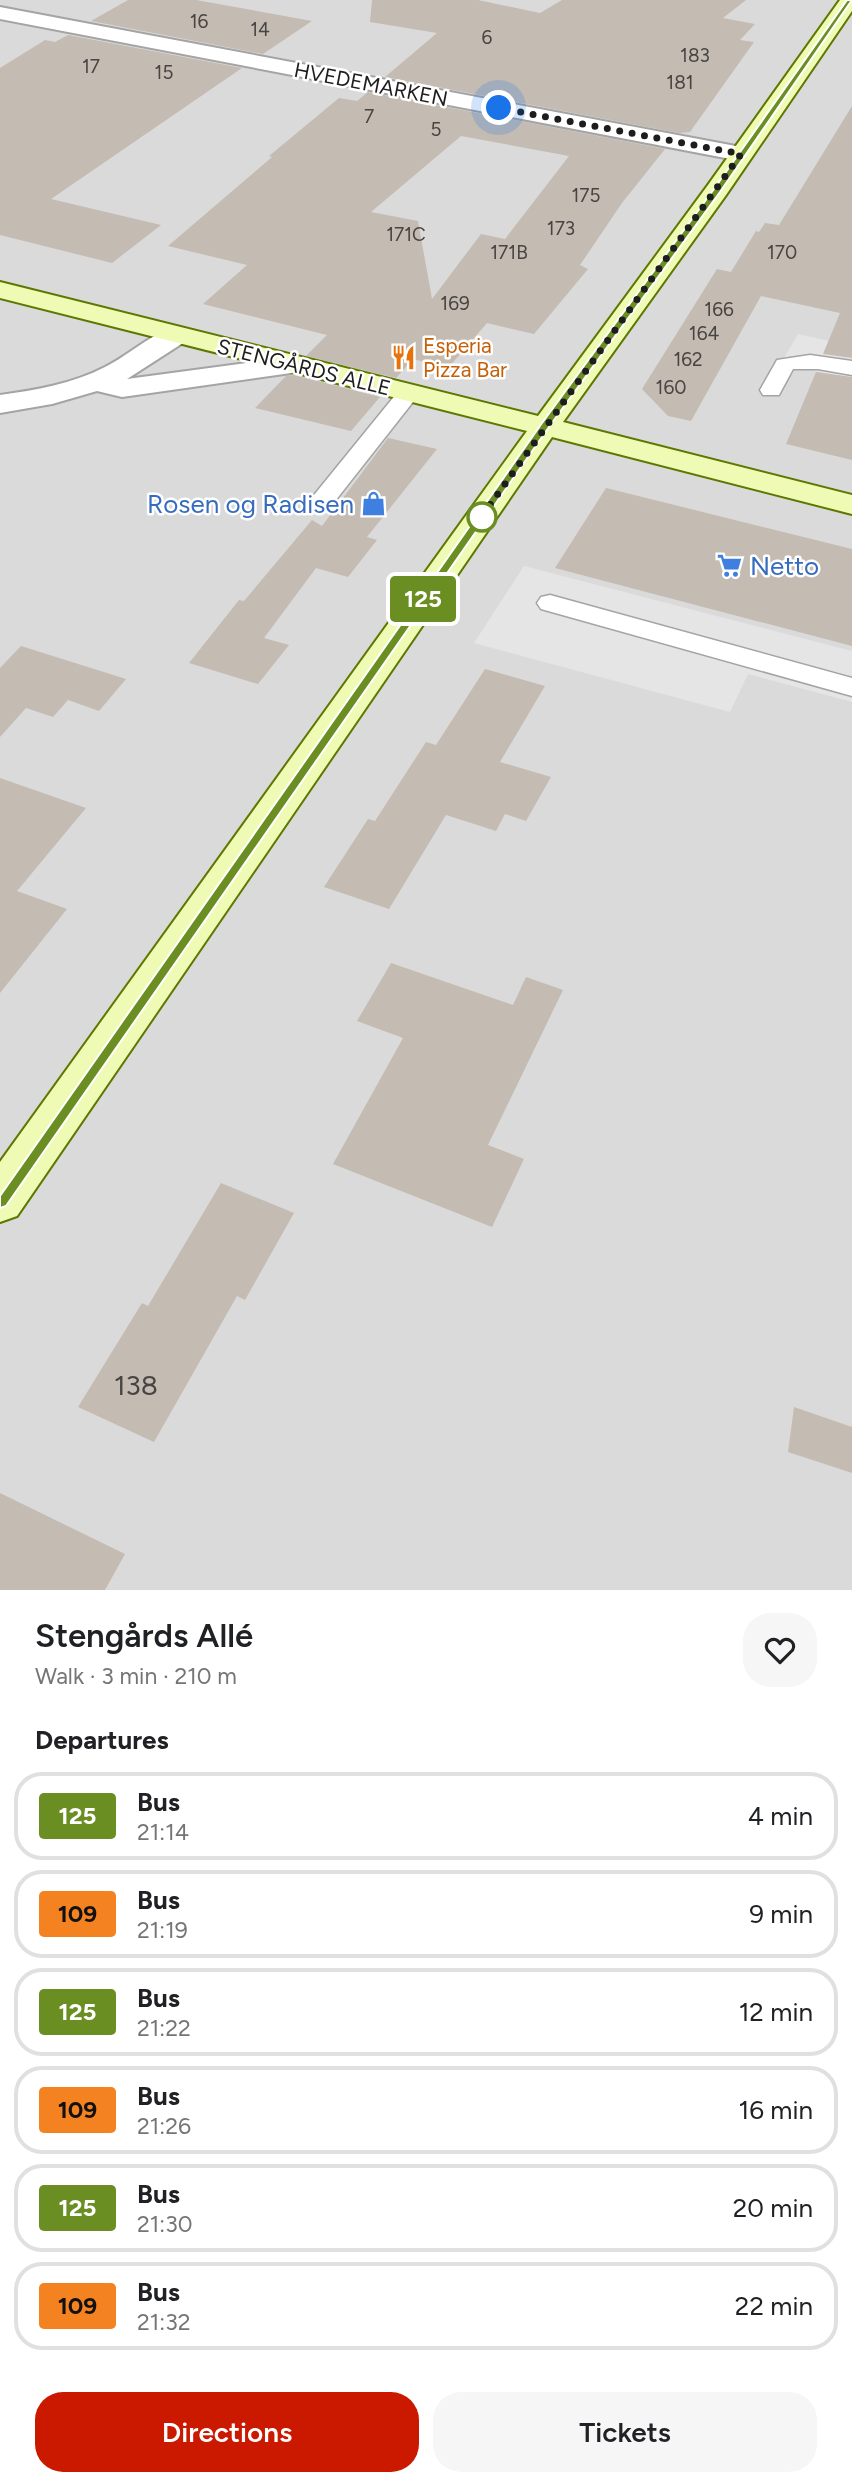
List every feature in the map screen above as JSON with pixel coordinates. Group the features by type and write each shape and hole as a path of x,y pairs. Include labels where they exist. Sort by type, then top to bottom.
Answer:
{"street":[{"path":"0,1201 849,0"},
{"name":"HVEDEMARKEN","path":"0,13 741,154"},
{"name":"STENGÅRDS ALLE","path":"0,290 292,365 546,425 852,505"},
{"path":"0,404 51,397 98,383 138,363 176,335"},
{"path":"98,383 122,388 292,365"}],"lane":[{"path":"771,390 785,365 800,361 822,361 852,368"},
{"path":"319,505 410,393"},
{"path":"550,603 852,687"}],"shaded area":[{"path":"0,0 852,0 852,1590 0,1590"},
{"path":"798,334 852,346 852,379 781,363"},
{"path":"524,566 852,651 852,702 748,674 730,712 474,643"}],"building":[{"path":"128,0 196,0 312,21 263,54 91,21"},
{"path":"372,0 478,0 540,13 562,0 746,0 723,18 755,24 740,40 754,42 690,132 679,133 385,77 437,33 370,22"},
{"path":"68,35 242,68 51,199 161,225 112,263 0,235 0,68 45,40 55,42"},
{"path":"368,92 665,149 622,203 580,265 588,269 534,334 487,323 448,368 413,359 396,378 306,356 327,335 203,304 247,265 168,246 339,98 357,101","holes":["461,136 569,156 505,239 481,234 432,299 418,221 371,212"]},
{"path":"852,106 852,358 823,354 840,313 761,296 691,421 668,416 642,389 717,269 731,272 756,231 759,232 765,223 779,225"},
{"path":"816,372 852,377 852,460 786,444"},
{"path":"294,375 380,397 351,431 255,408 286,376"},
{"path":"388,438 437,449 367,537 377,540 348,577 316,568 264,638 289,645 258,684 189,663 239,600 244,601 312,520 322,526"},
{"path":"606,488 852,549 852,646 555,568"},
{"path":"21,646 126,679 99,711 68,700 53,717 26,708 0,737 0,668"},
{"path":"485,669 545,686 500,762 551,777 526,821 505,814 496,831 446,815 389,909 324,887 368,819 375,821 426,742 436,745"},
{"path":"0,778 86,808 17,891 67,909 0,993"},
{"path":"391,963 513,1005 526,977 563,990 488,1145 524,1159 492,1227 333,1164 403,1038 357,1021"},
{"path":"221,1183 294,1213 245,1300 237,1296 154,1442 78,1407 142,1303 148,1306"},
{"path":"794,1407 852,1427 852,1473 788,1452"},
{"path":"0,1493 125,1554 105,1590 0,1590"}],"bus line":[{"name":"125","path":"0,1201 546,425 717,190 850,0"}],"place":[{"name":"Esperia Pizza Bar","path":"403,357"},
{"name":"Rosen og Radisen","path":"374,504"},
{"name":"Netto","path":"730,566"}],"route":[{"path":"482,517 475,526 741,154 499,108"}]}
